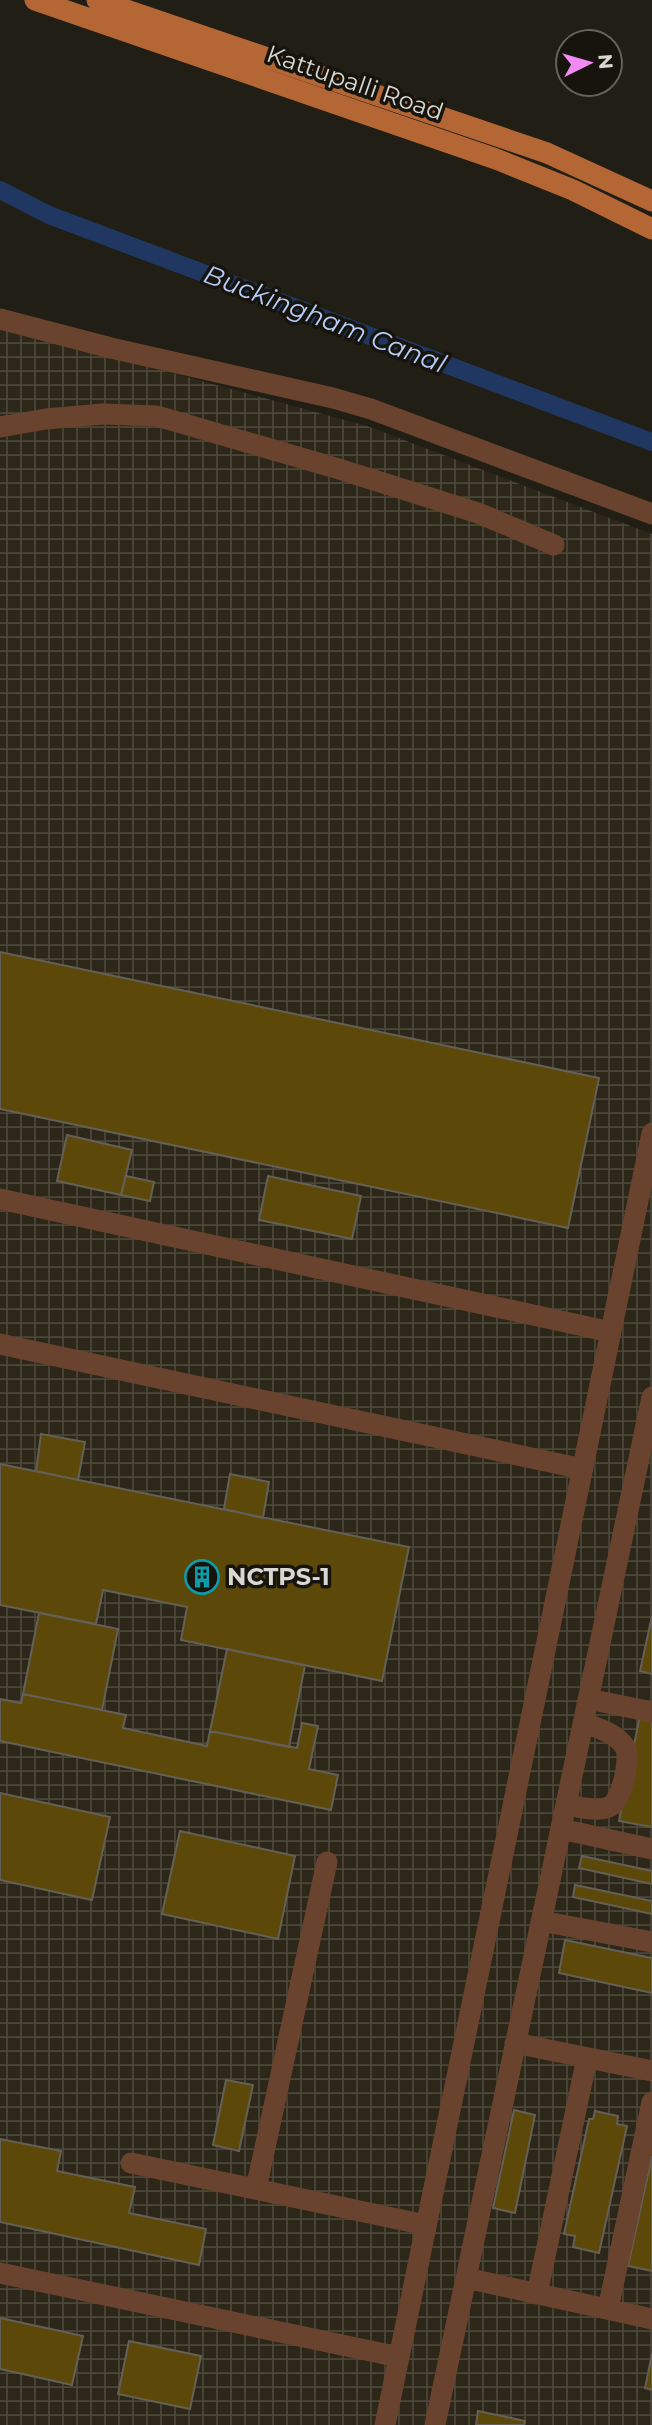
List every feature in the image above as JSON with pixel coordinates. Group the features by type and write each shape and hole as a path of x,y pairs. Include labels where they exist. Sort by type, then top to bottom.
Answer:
{"main road":[{"name":"Kattupalli Road","path":"35,0 496,159 573,190 652,229"},
{"name":"Kattupalli Road","path":"97,0 547,153 652,201"}],"lane":[{"path":"0,318 111,348 332,398 652,514"},
{"path":"0,427 46,419 102,414 157,416 478,513 554,545"},
{"path":"385,2425 652,1133"},
{"path":"0,1199 611,1332"},
{"path":"0,1344 583,1469"},
{"path":"435,2425 652,1397"},
{"path":"588,1699 652,1712"},
{"path":"566,1805 589,1808 609,1807 615,1803 620,1794 628,1757 626,1748 617,1738 583,1723"},
{"path":"561,1829 652,1849"},
{"path":"256,2189 327,1862"},
{"path":"541,1921 652,1942"},
{"path":"516,2043 652,2071"},
{"path":"537,2294 587,2058"},
{"path":"608,2309 652,2102"},
{"path":"131,2163 426,2225"},
{"path":"0,2273 399,2357"},
{"path":"466,2278 652,2319"}],"shaded area":[{"path":"0,326 367,426 652,534 652,2425 0,2425"}],"building":[{"path":"0,952 599,1078 568,1228 0,1109"},
{"path":"67,1135 132,1150 121,1195 57,1181"},
{"path":"126,1176 154,1182 150,1201 121,1195"},
{"path":"268,1176 361,1196 352,1239 259,1220"},
{"path":"41,1434 85,1442 78,1480 36,1471"},
{"name":"NCTPS-1","path":"0,1464 409,1547 382,1681 181,1640 187,1607 103,1590 96,1624 0,1605"},
{"path":"230,1474 269,1482 263,1518 224,1509"},
{"path":"39,1613 118,1629 102,1710 23,1694"},
{"path":"652,1616 652,1674 640,1671"},
{"path":"227,1649 305,1665 289,1747 210,1731"},
{"path":"23,1694 126,1715 123,1728 207,1746 210,1731 297,1748 302,1723 318,1726 309,1769 338,1775 331,1810 0,1741 0,1699 21,1703"},
{"path":"640,1715 652,1718 652,1827 619,1821"},
{"path":"0,1793 110,1817 92,1900 0,1880"},
{"path":"180,1831 295,1856 278,1939 162,1914"},
{"path":"582,1856 652,1871 652,1884 579,1868"},
{"path":"575,1885 652,1901 652,1914 573,1897"},
{"path":"565,1940 652,1958 652,1993 559,1973"},
{"path":"226,2080 253,2085 239,2151 213,2145"},
{"path":"514,2110 535,2115 515,2213 493,2208"},
{"path":"595,2111 618,2116 617,2124 627,2126 599,2253 573,2247 575,2236 564,2234 589,2119 593,2119"},
{"path":"0,2139 61,2151 57,2171 135,2187 129,2213 206,2229 199,2265 0,2222"},
{"path":"652,2156 652,2271 628,2266"},
{"path":"0,2318 83,2336 72,2385 0,2369"},
{"path":"129,2341 201,2356 190,2409 118,2394"},
{"path":"652,2354 652,2390 645,2388"},
{"path":"478,2411 525,2421 524,2425 476,2425"}],"waterway":[{"name":"Buckingham Canal","path":"0,190 49,215 652,442"}],"place":[{"name":"NCTPS-1","path":"202,1577"}]}
